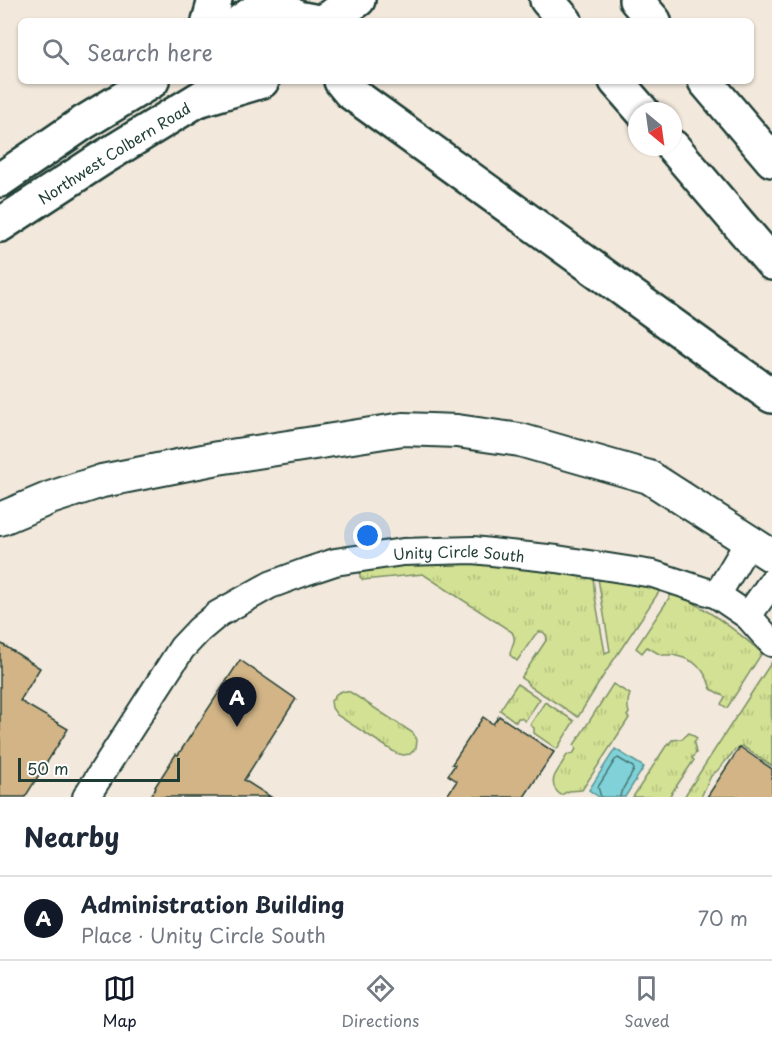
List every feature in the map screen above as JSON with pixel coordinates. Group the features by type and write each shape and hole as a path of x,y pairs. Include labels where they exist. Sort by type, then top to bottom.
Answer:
{"main road":[{"path":"210,18 215,0"},
{"path":"245,18 270,0 297,18"},
{"path":"322,18 325,0"},
{"path":"327,18 358,0"},
{"path":"547,0 562,18"},
{"path":"636,0 651,18"},
{"path":"0,180 83,123 147,84"},
{"name":"Northwest Colbern Road","path":"0,225 222,84"},
{"path":"198,100 252,84"},
{"path":"619,84 634,102"},
{"path":"708,84 772,160"},
{"path":"346,87 772,396"},
{"path":"681,156 772,263"}],"street":[{"path":"0,519 50,498 102,481 218,458 403,429 457,431 520,440 650,477 760,548 717,595"},
{"name":"Unity Circle South","path":"86,797 182,648 199,630 218,614 270,585 335,562 403,552 473,550 557,559 653,574 717,595 748,616 772,643"},
{"path":"748,616 772,582"}],"green space":[{"path":"464,562 593,577 605,653 610,651 598,578 644,584 661,589 578,717 528,685 521,678 547,639 543,632 535,635 517,661 510,655 514,641 512,632 423,574 363,580 360,577 360,573 380,566"},
{"path":"673,592 720,620 762,653 727,708 721,704 725,697 711,689 702,670 693,662 673,655 661,655 647,647 642,653 636,648"},
{"path":"771,663 772,766 742,746 735,750 711,776 701,797 684,797"},
{"path":"517,684 540,699 525,721 518,718 516,722 500,710"},
{"path":"613,684 630,694 627,716 629,718 582,790 569,791 561,795 554,786 555,775 567,755 573,754 576,749 574,745"},
{"path":"342,691 350,692 413,733 417,740 416,748 410,754 396,753 337,715 332,708 331,701 336,694"},
{"path":"545,702 574,721 557,749 534,733 534,728 530,725"},
{"path":"689,733 697,738 694,743 696,753 692,758 694,760 669,797 633,797 668,743 682,739"}],"water":[{"path":"615,749 644,767 625,797 599,797 589,790"}],"building":[{"path":"0,643 40,668 20,701 68,729 25,797 0,797"},
{"path":"240,660 296,699 244,780 271,797 150,797 176,754 178,755"},
{"path":"499,716 554,752 524,797 446,797 457,781 448,775 455,765 452,764 483,717 493,724"},
{"path":"740,747 772,769 772,797 707,797"}],"place":[{"name":"Administration Building","path":"237,727"}]}
